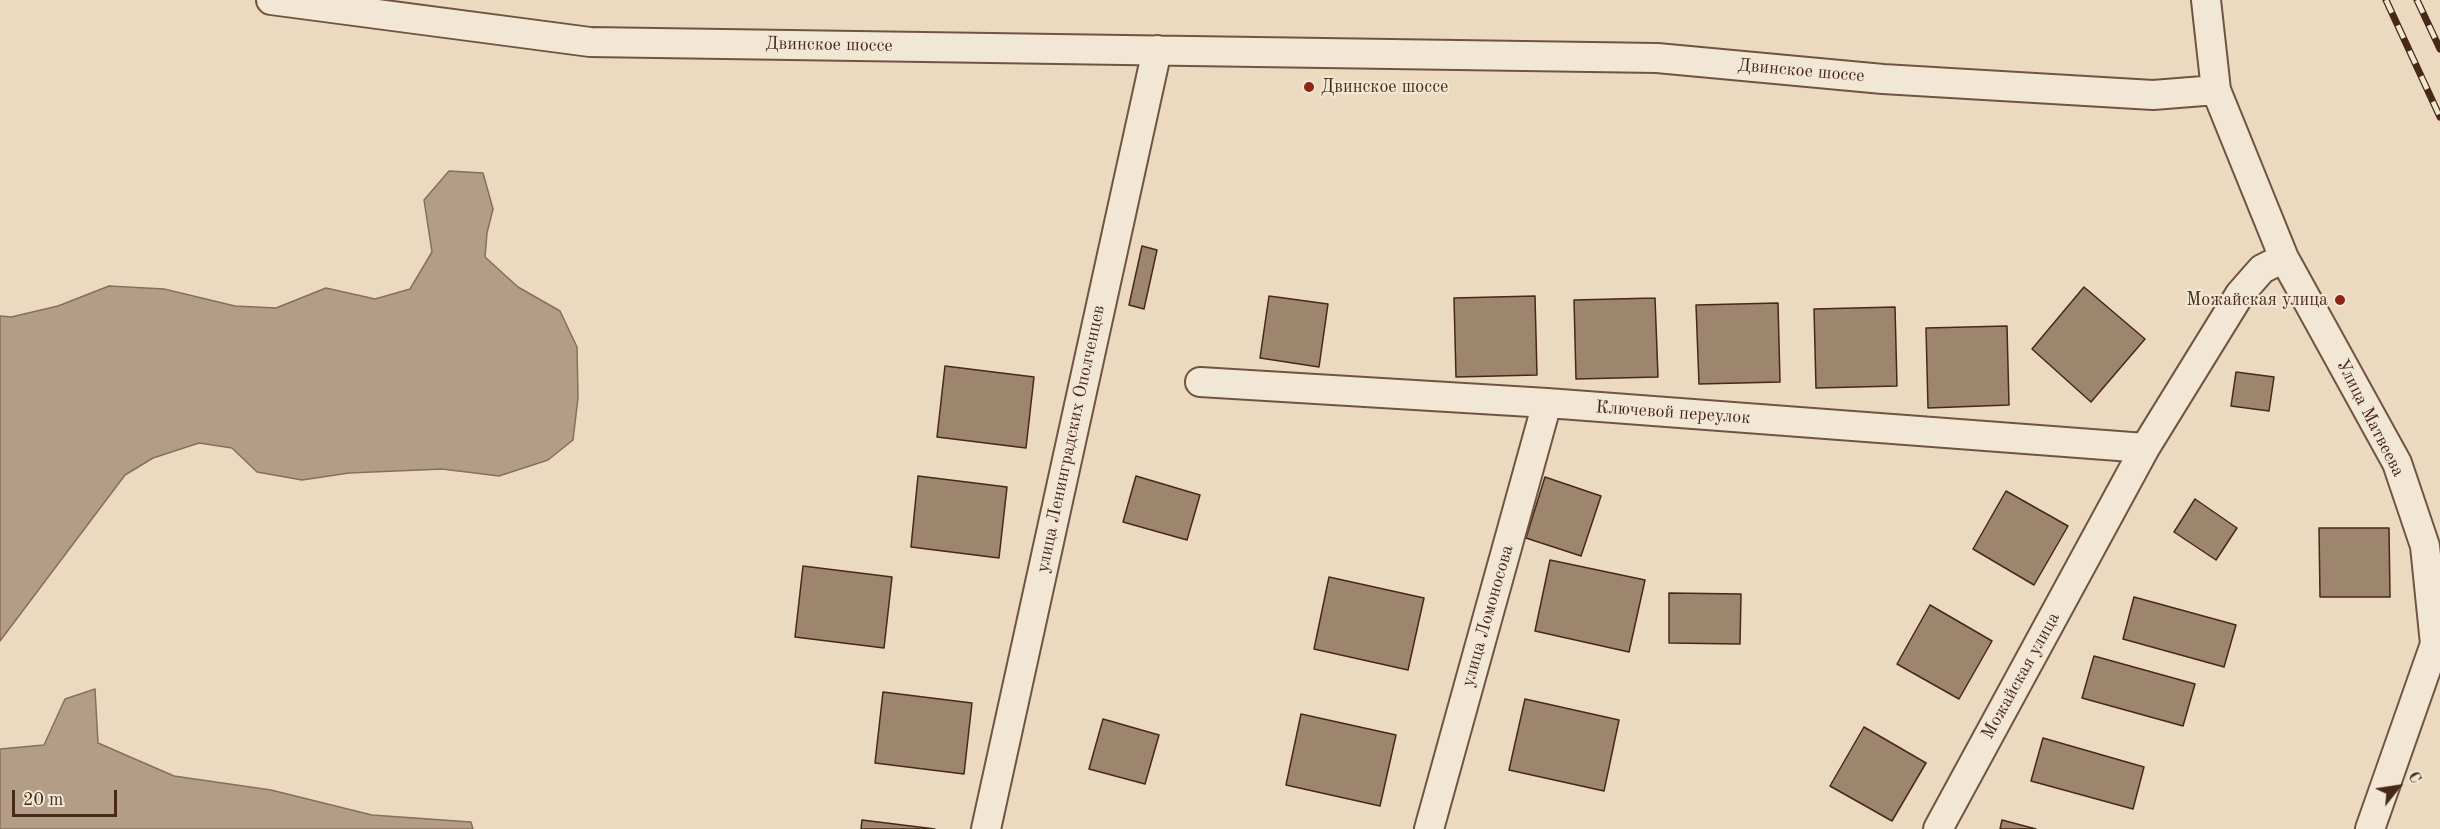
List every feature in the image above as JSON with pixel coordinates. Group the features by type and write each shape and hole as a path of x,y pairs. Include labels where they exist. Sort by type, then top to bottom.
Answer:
{"street":[{"name":"Двинское шоссе","path":"271,0 590,42 1657,58 1883,79 2153,95 2216,90"},
{"name":"Улица Матвеева","path":"2206,0 2216,90 2284,258 2397,463 2425,546 2435,644 2370,829"},
{"name":"улица Ленинградских Ополченцев","path":"986,829 1157,50"},
{"name":"Можайская улица","path":"1938,829 2145,448 2240,294 2262,270 2284,258"},
{"name":"Ключевой переулок","path":"1200,382 1547,403 2145,448"},
{"name":"улица Ломоносова","path":"1429,829 1547,403"}],"shaded area":[{"path":"449,171 483,173 493,209 487,233 485,257 518,287 560,311 577,347 578,398 573,440 548,460 499,476 442,469 349,473 302,480 257,472 232,448 199,443 153,458 125,475 0,641 0,316 11,317 58,306 109,286 164,289 235,306 276,308 326,288 375,299 410,289 432,252 424,200"},
{"path":"95,689 98,743 174,776 271,790 372,815 471,822 473,829 0,829 0,749 44,745 65,699"}],"building":[{"path":"1142,246 1157,250 1144,309 1129,305"},
{"path":"2084,287 2145,339 2091,402 2032,349"},
{"path":"1269,296 1328,304 1319,367 1260,358"},
{"path":"1535,296 1537,375 1456,377 1454,298"},
{"path":"1655,298 1658,377 1576,379 1574,300"},
{"path":"1778,303 1780,382 1699,384 1696,305"},
{"path":"1895,307 1897,386 1816,388 1814,309"},
{"path":"2007,326 2009,405 1928,408 1926,328"},
{"path":"945,366 1034,377 1026,448 937,437"},
{"path":"2236,372 2274,377 2269,411 2231,406"},
{"path":"918,476 1007,487 999,558 911,547"},
{"path":"1136,476 1200,495 1187,540 1123,522"},
{"path":"1545,477 1601,496 1581,556 1526,538"},
{"path":"2006,491 2068,526 2034,585 1973,549"},
{"path":"2195,499 2237,528 2216,560 2174,532"},
{"path":"2319,528 2389,528 2390,597 2320,597"},
{"path":"1550,560 1645,580 1629,652 1535,631"},
{"path":"803,566 892,577 884,648 795,637"},
{"path":"1329,577 1424,598 1408,670 1314,649"},
{"path":"1669,593 1741,594 1740,644 1669,643"},
{"path":"2134,597 2236,625 2224,667 2123,639"},
{"path":"1930,605 1992,641 1959,699 1897,664"},
{"path":"2094,656 2195,684 2183,726 2082,698"},
{"path":"883,692 972,703 964,774 875,763"},
{"path":"1525,699 1619,720 1604,791 1509,770"},
{"path":"1301,714 1396,735 1380,806 1286,785"},
{"path":"1103,719 1159,735 1145,784 1089,769"},
{"path":"1864,727 1926,763 1892,821 1830,786"},
{"path":"2043,738 2144,767 2133,809 2031,781"},
{"path":"862,820 935,829 861,829"},
{"path":"2002,820 2036,829 2000,829"}],"railway":[{"path":"2386,0 2440,117"},
{"path":"2417,0 2440,49"}],"place":[{"name":"Двинское шоссе","path":"1309,87"},
{"name":"Можайская улица","path":"2340,300"}]}
